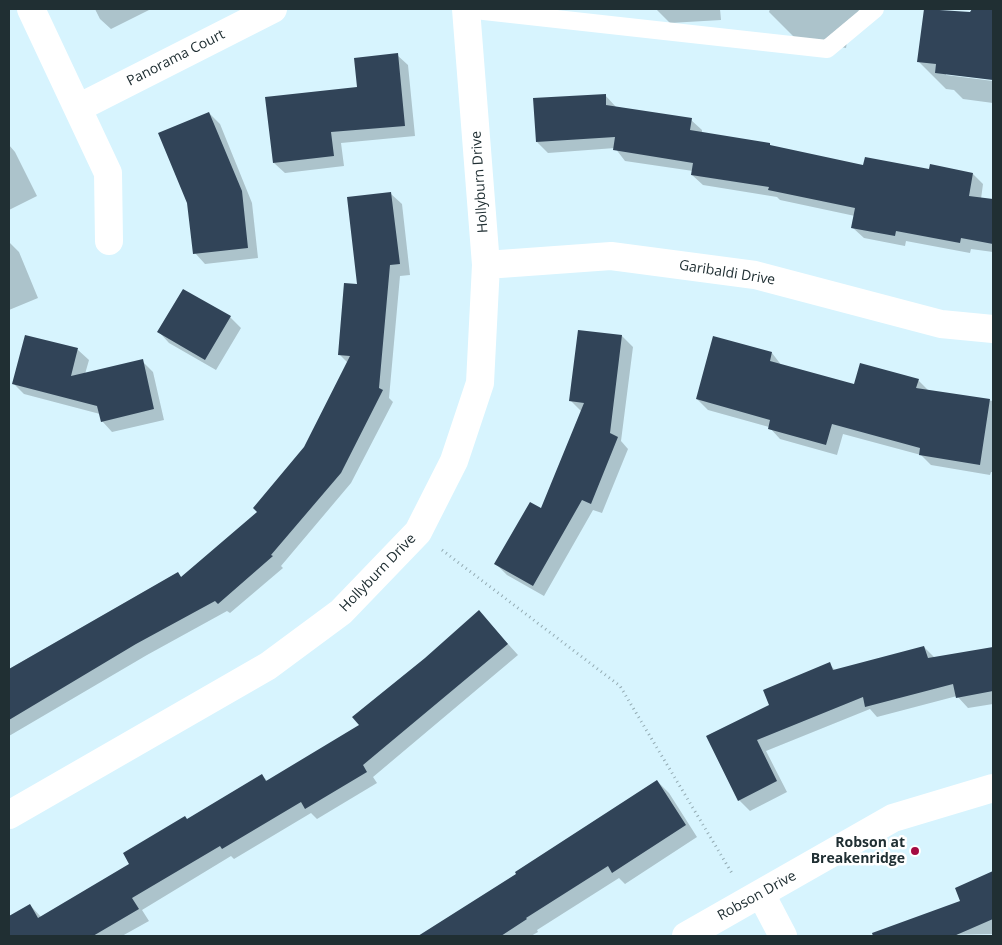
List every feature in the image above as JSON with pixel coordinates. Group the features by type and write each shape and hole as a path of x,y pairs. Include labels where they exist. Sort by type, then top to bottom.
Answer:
{"street":[{"path":"31,9 108,173 109,241"},
{"name":"Panorama Court","path":"78,108 273,9"},
{"name":"Hollyburn Drive","path":"9,815 268,666 341,612 418,532 454,461 480,382 486,265 466,9"},
{"name":"Garibaldi Drive","path":"486,265 611,256 755,275 941,324 993,329"},
{"name":"Robson Drive","path":"686,936 893,818 993,788"},
{"path":"762,894 783,936"}],"lane":[{"path":"466,9 827,49 876,9"}],"path":[{"path":"438,547 620,686 733,876"}],"building":[{"path":"924,9 970,12 972,9 993,9 993,80 935,73 936,64 917,62"},
{"path":"398,53 405,126 331,132 334,156 273,163 265,97 357,87 354,58"},
{"path":"606,94 606,105 692,118 690,130 770,143 770,145 863,165 865,157 929,169 930,164 973,173 969,196 993,199 993,244 961,238 960,243 896,231 895,236 851,228 855,208 768,190 769,187 691,175 693,163 613,150 615,137 536,142 533,98"},
{"path":"209,112 242,191 248,248 193,254 187,203 158,133"},
{"path":"391,192 400,264 390,265 379,388 383,390 341,473 271,555 273,556 218,604 215,601 136,644 9,720 9,669 178,572 181,577 257,512 253,508 304,447 350,356 338,355 344,283 357,284 347,197"},
{"path":"183,289 231,316 205,360 157,332"},
{"path":"578,330 622,335 610,433 618,437 591,504 582,500 533,586 494,564 530,502 541,508 584,403 569,401"},
{"path":"25,335 78,348 71,376 143,359 154,409 101,422 97,406 12,384"},
{"path":"713,336 772,352 770,361 854,384 860,363 919,379 916,388 990,399 980,465 919,455 920,448 832,424 826,445 768,429 770,420 696,399"},
{"path":"479,610 508,644 363,765 367,772 305,809 301,802 222,849 220,846 132,898 139,909 93,936 9,936 9,916 30,904 38,918 129,864 123,853 185,816 187,819 262,774 266,781 359,725 352,717 425,658"},
{"path":"924,646 928,658 993,647 993,691 956,698 953,684 865,707 863,697 757,740 777,781 738,801 706,736 769,705 763,690 830,662 833,670"},
{"path":"657,780 686,825 612,873 608,866 501,936 418,936 516,874 515,872"},
{"path":"993,871 993,919 954,936 873,936 872,933 960,901 955,888"}],"place":[{"name":"Robson at Breakenridge","path":"915,851"}]}
